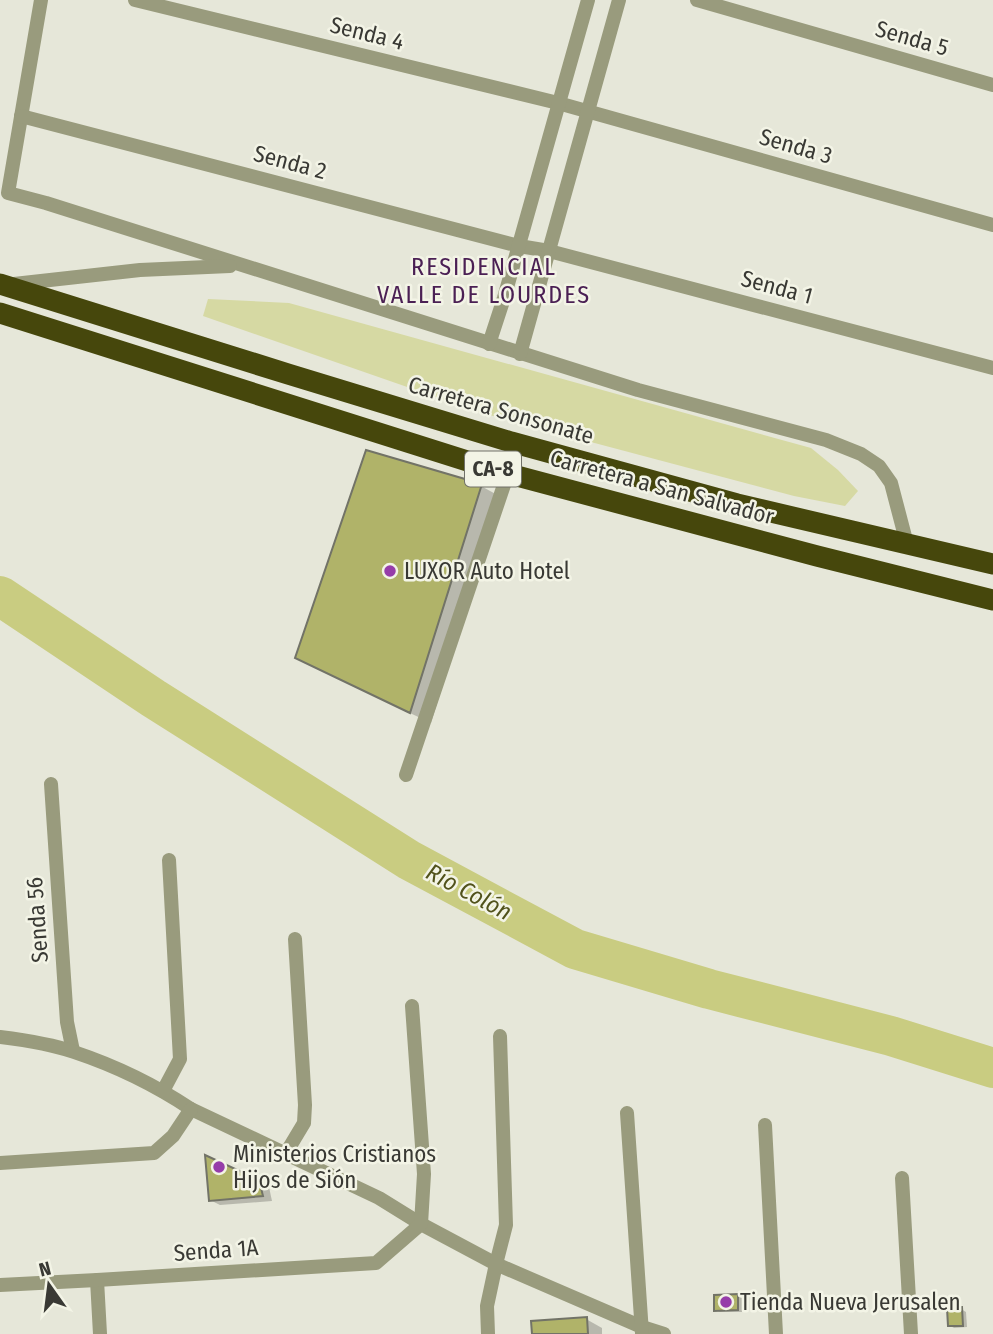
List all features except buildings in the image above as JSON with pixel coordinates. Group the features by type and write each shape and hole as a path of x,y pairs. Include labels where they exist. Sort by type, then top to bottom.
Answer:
{"highway":[{"name":"Carretera Sonsonate","path":"2,284 511,442 737,504 993,564"},
{"name":"Carretera a San Salvador","path":"0,313 508,473 993,600"}],"street":[{"path":"41,0 8,193 520,354 638,390 826,440 862,454 879,467 891,483 907,544"},
{"name":"Senda 4","path":"135,0 588,112"},
{"path":"489,344 588,0"},
{"path":"520,354 619,0"},
{"name":"Senda 5","path":"697,0 993,85"},
{"name":"Senda 3","path":"588,112 993,225"},
{"name":"Senda 2","path":"21,116 519,246 549,251"},
{"name":"Senda 1","path":"549,251 993,368"},
{"path":"2,284 140,270 242,265"},
{"path":"406,775 508,473"},
{"name":"Senda 56","path":"51,785 67,1022 73,1051"},
{"path":"163,1091 180,1059 169,860"},
{"path":"286,1153 304,1123 305,1105 295,939"},
{"path":"412,1006 424,1174 421,1224"},
{"path":"488,1334 487,1306 506,1226 500,1035"},
{"path":"0,1037 73,1051 134,1076 191,1109 379,1198 495,1264 642,1331 664,1334"},
{"path":"0,1163 154,1153 173,1136 191,1109"},
{"path":"627,1113 642,1331"},
{"path":"765,1125 776,1334"},
{"path":"902,1178 911,1334"},
{"name":"Senda 1A","path":"0,1284 376,1263 421,1224"},
{"path":"97,1280 100,1334"}],"green space":[{"path":"208,299 289,303 811,448 858,491 845,506 794,496 482,413 203,316"}],"waterway":[{"name":"Río Colón","path":"0,596 153,698 409,860 575,949 709,989 891,1036 993,1068"}],"place":[{"name":"LUXOR Auto Hotel","path":"390,571"},
{"name":"Ministerios Cristianos Hijos de Sión","path":"219,1167"},
{"name":"Tienda Nueva Jerusalen","path":"726,1302"}],"district":[{"name":"RESIDENCIAL VALLE DE LOURDES","path":"484,281"}]}
